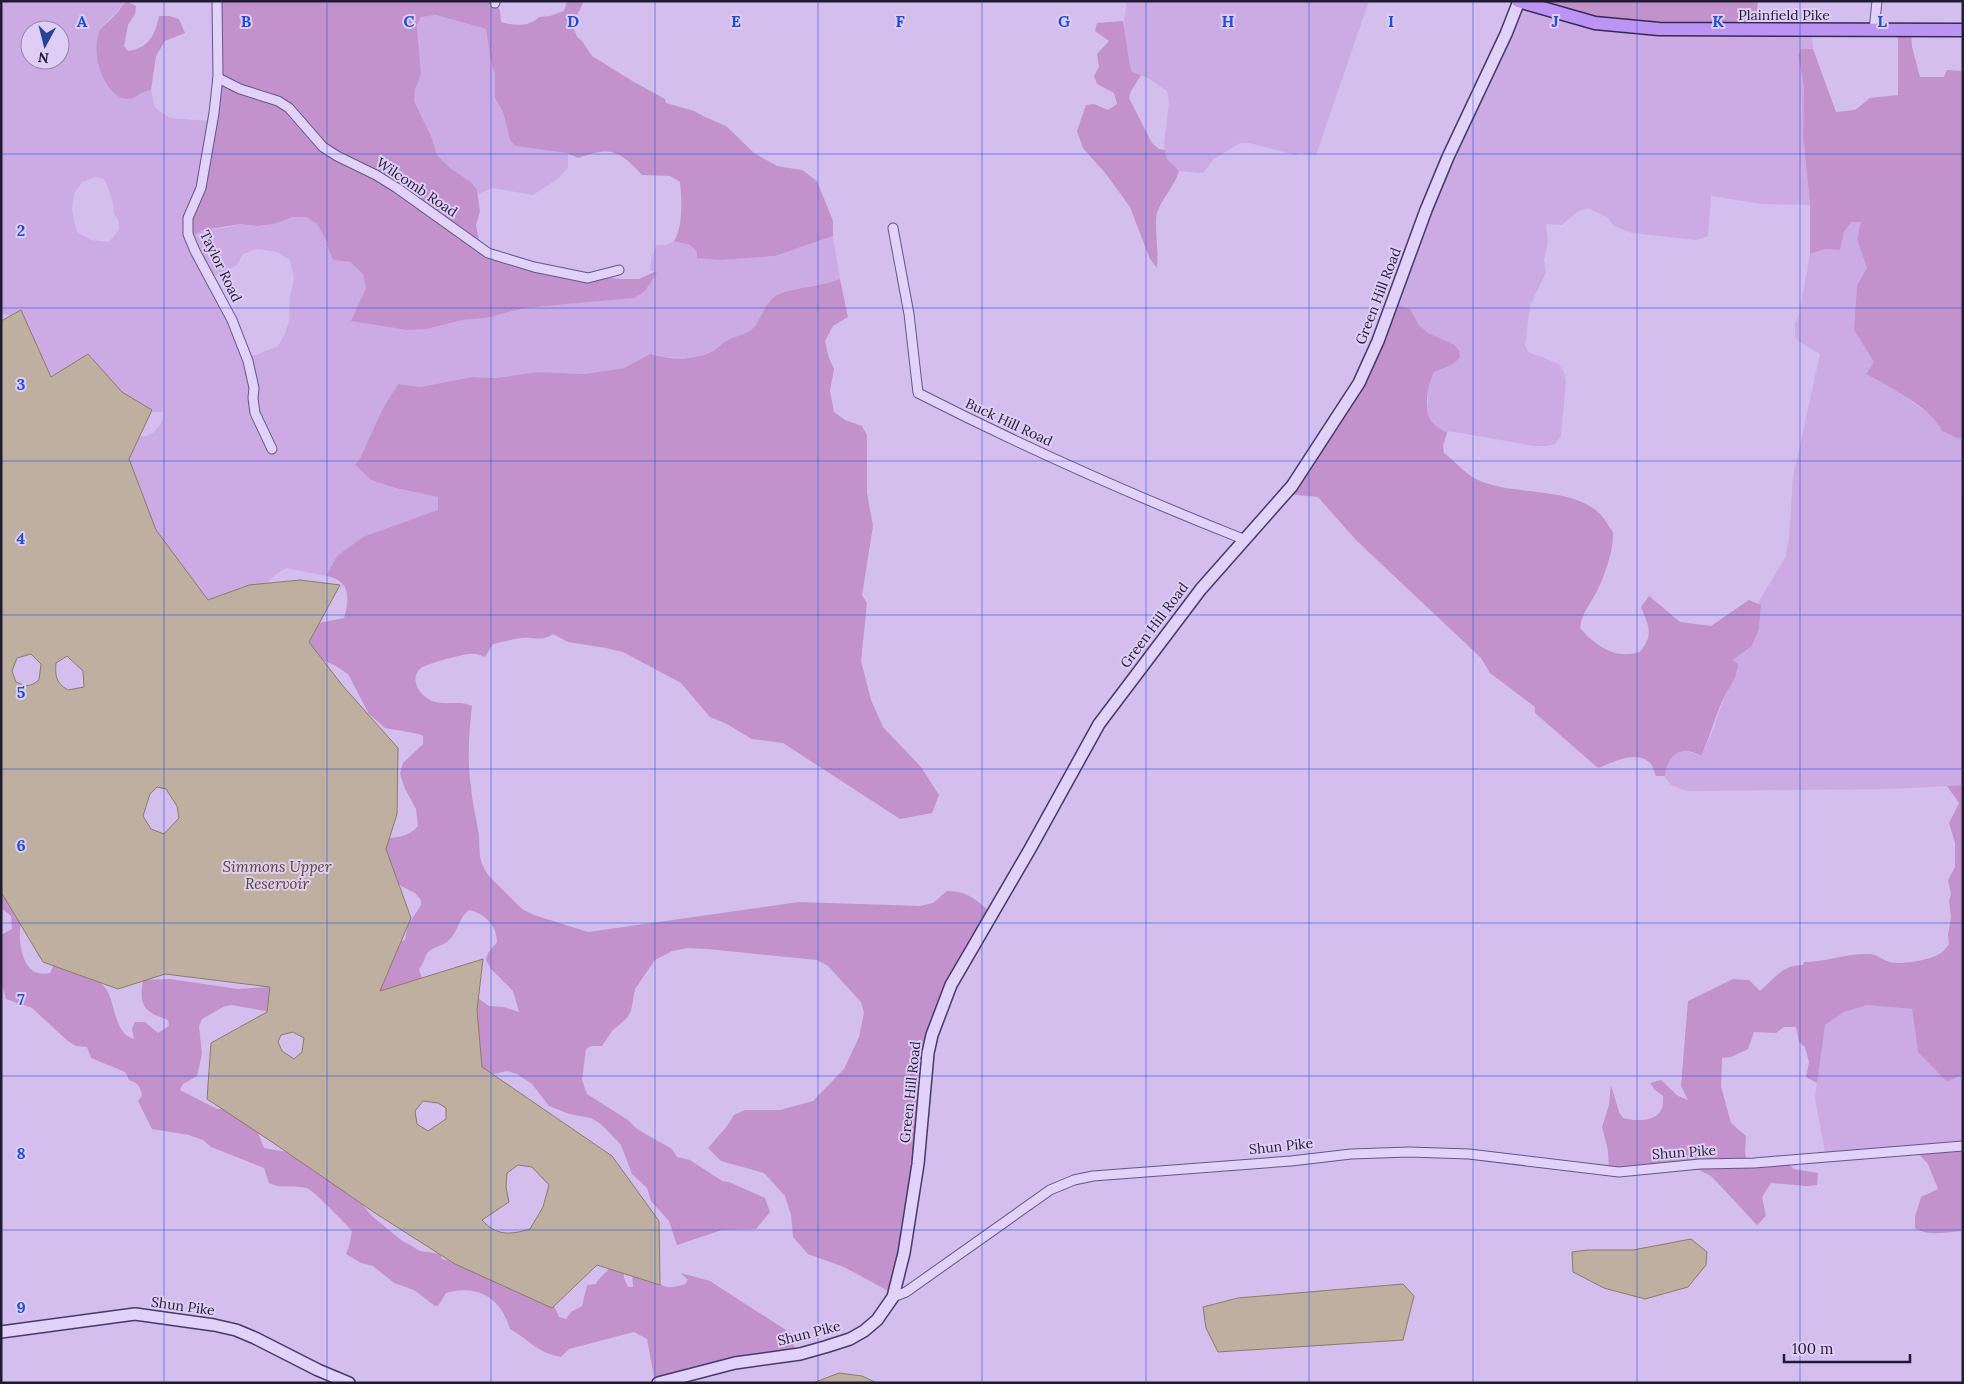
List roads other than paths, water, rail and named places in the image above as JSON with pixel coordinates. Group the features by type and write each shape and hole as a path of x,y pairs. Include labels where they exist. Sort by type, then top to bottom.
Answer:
{"main road":[{"name":"Plainfield Pike","path":"1519,1 1595,23 1630,27 1698,30 1963,30"},
{"name":"Green Hill Road","path":"893,1297 904,1253 913,1204 928,1053 932,1035 951,985 1030,849 1099,724 1201,589 1243,539 1292,486 1358,383 1378,341 1426,210 1448,157 1506,34 1519,1"},
{"name":"Shun Pike","path":"658,1383 735,1363 800,1354 850,1339 877,1320 893,1297"},
{"name":"Shun Pike","path":"1,1332 134,1314 214,1325 236,1330 255,1338 318,1370 349,1383"}],"street":[{"name":"Taylor Road","path":"218,1 218,78 201,188 188,218 188,234 194,251 232,320 245,353 253,381 255,413 272,449"},
{"path":"1874,30 1876,1"},
{"name":"Wilcomb Road","path":"218,78 240,89 278,101 289,108 323,146 337,156 376,174 488,253 534,267 588,278 618,270"},
{"name":"Buck Hill Road","path":"893,228 908,314 918,393 977,423 1148,502 1243,539"},
{"name":"Shun Pike","path":"893,1297 906,1292 1050,1190 1074,1180 1093,1176 1291,1161 1351,1154 1417,1152 1469,1154 1619,1172 1700,1164 1754,1163 1963,1146"}],"water":[{"name":"Simmons Upper Reservoir","path":"21,310 51,377 88,354 122,392 152,410 129,459 156,530 208,600 249,585 300,580 340,585 309,642 342,685 398,748 397,814 386,849 411,918 380,991 483,959 477,1010 482,1067 612,1156 659,1221 660,1285 597,1265 552,1308 455,1264 375,1213 207,1099 211,1043 267,1012 270,987 165,974 118,989 43,962 1,892 1,321","holes":["31,654 41,664 39,680 28,686 16,682 12,671 17,658","67,656 83,671 84,687 68,690 61,685 56,675 56,663","157,787 166,789 177,806 179,818 164,834 151,829 143,816 150,794","293,1032 304,1038 302,1052 294,1059 282,1051 278,1042 281,1035","423,1101 438,1103 446,1108 446,1119 428,1131 417,1124 415,1111","518,1165 532,1167 549,1185 543,1207 530,1229 504,1233 493,1229 482,1220 509,1202 506,1187 507,1173"]},
{"path":"1691,1239 1707,1252 1706,1265 1688,1287 1645,1299 1604,1288 1573,1272 1572,1252 1587,1250 1633,1250"},
{"path":"1403,1284 1414,1296 1403,1340 1218,1352 1206,1328 1203,1307 1238,1298"},
{"path":"839,1373 862,1376 877,1383 813,1383"}]}
